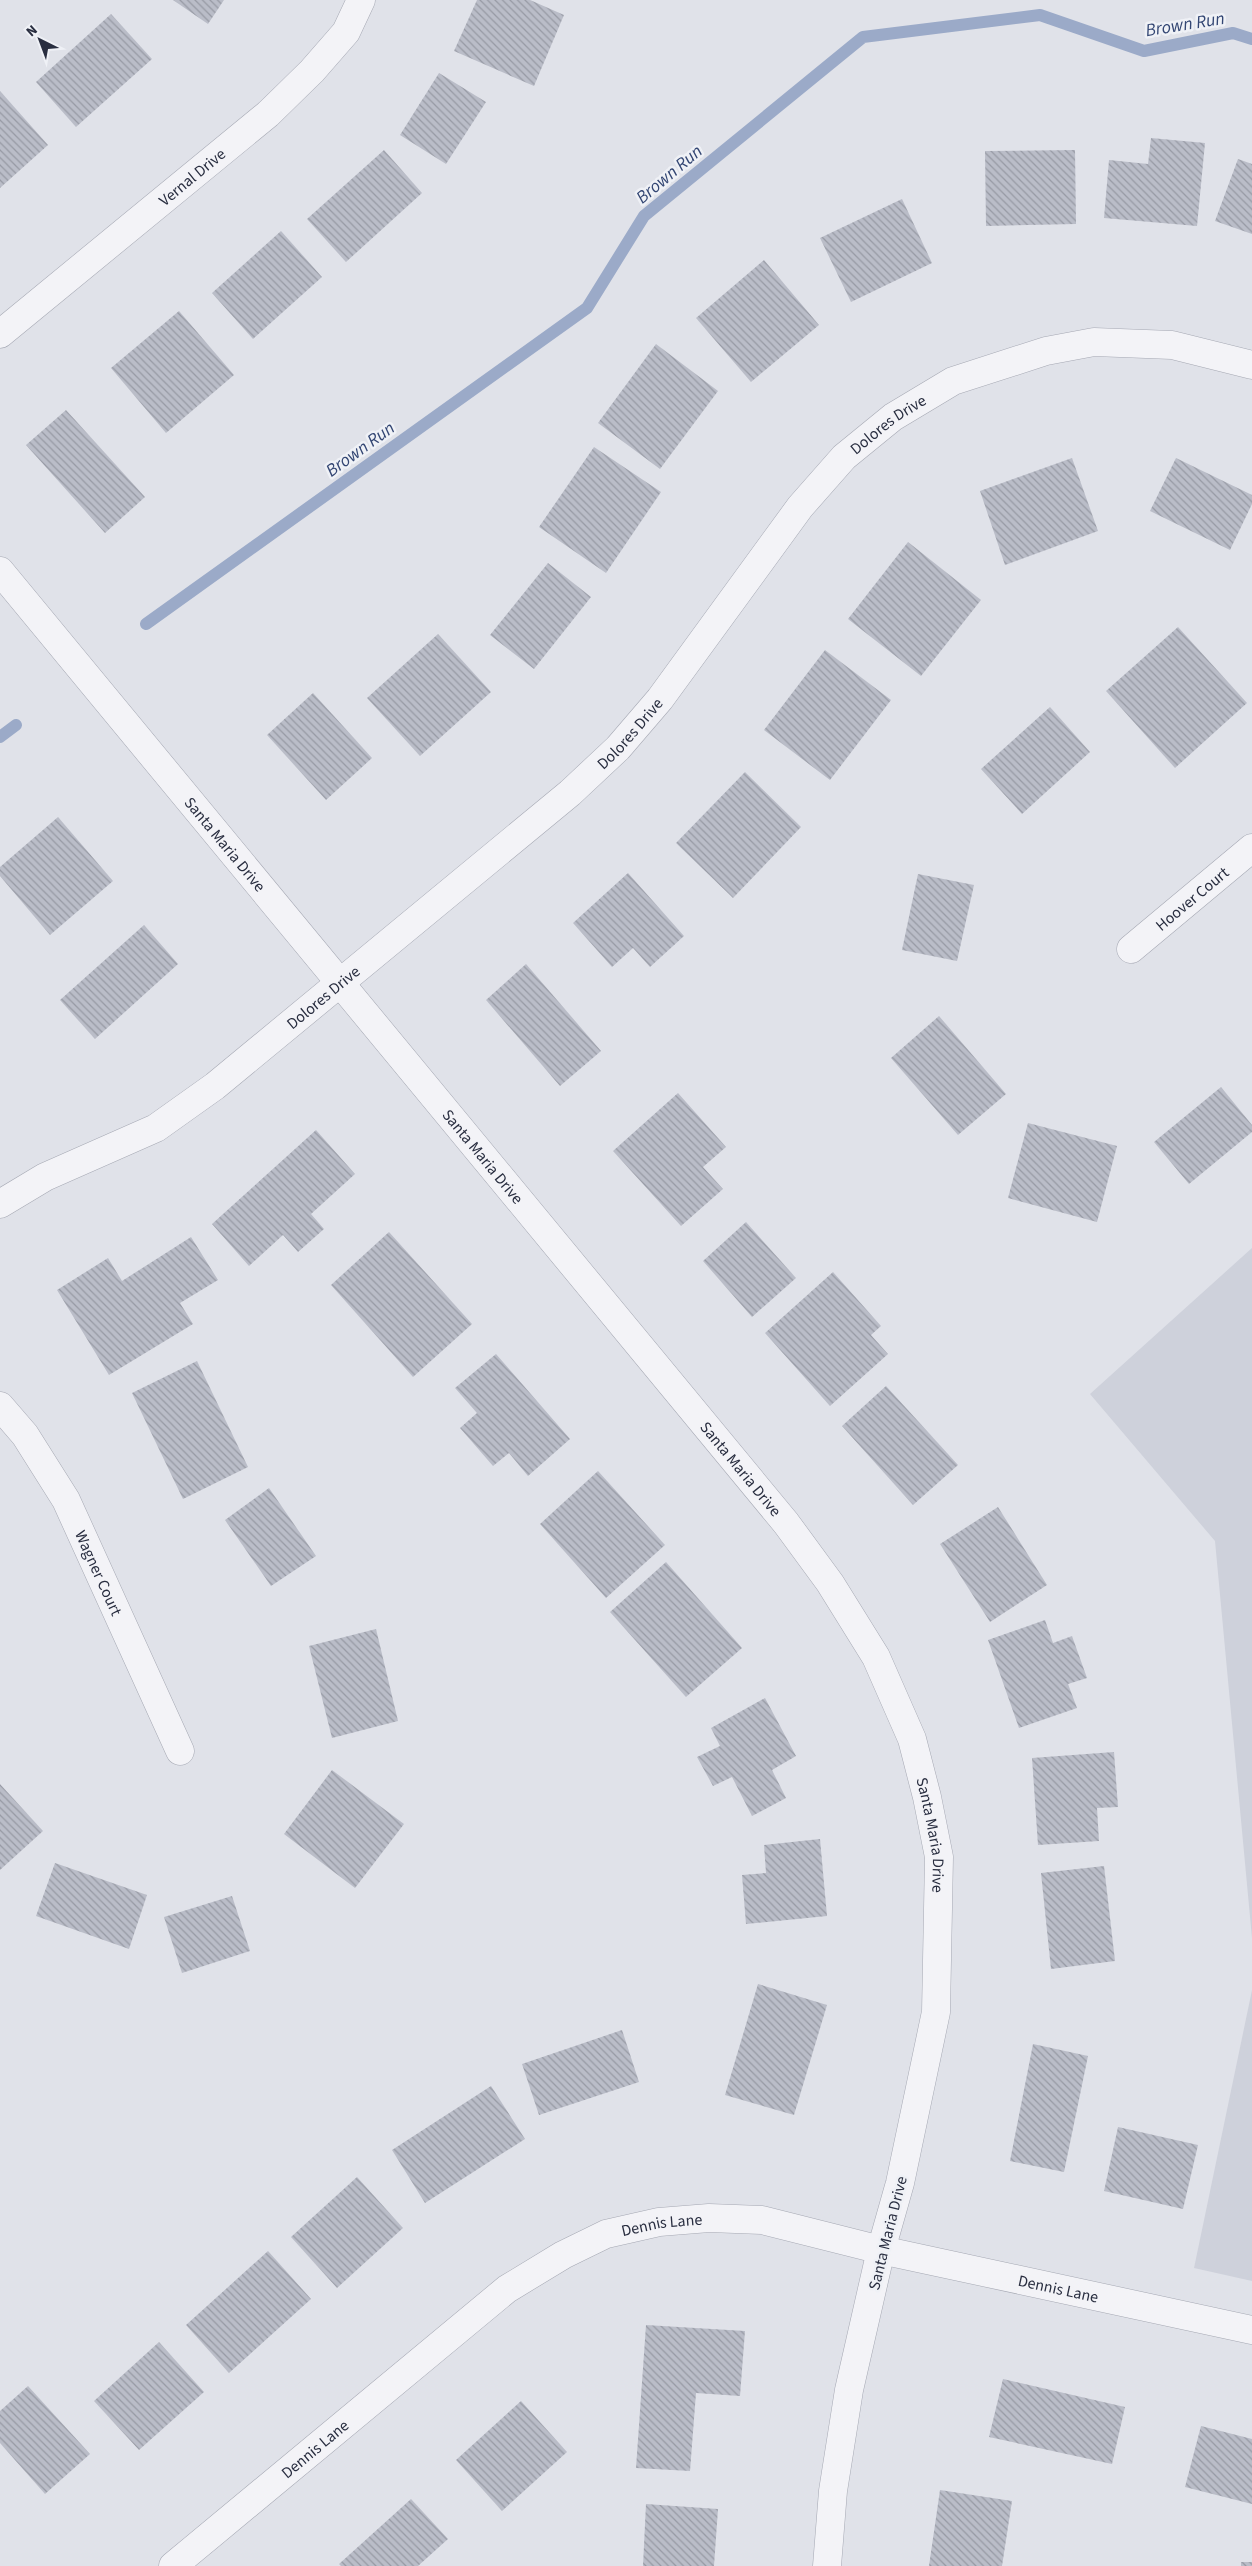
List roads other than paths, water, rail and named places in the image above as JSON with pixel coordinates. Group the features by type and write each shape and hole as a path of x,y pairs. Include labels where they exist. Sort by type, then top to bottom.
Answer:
{"street":[{"name":"Vernal Drive","path":"0,334 268,114 312,71 346,32 361,0"},
{"name":"Dolores Drive","path":"0,1204 45,1177 156,1128 215,1086 570,793 618,748 660,699 800,507 844,457 892,417 952,381 1046,351 1094,342 1172,345 1252,366"},
{"name":"Santa Maria Drive","path":"0,571 786,1523 830,1583 876,1656 908,1730 927,1797 939,1857 936,2012 900,2183 881,2250 849,2390 833,2491 827,2566"},
{"name":"Hoover Court","path":"1131,949 1252,848"},
{"name":"Wagner Court","path":"0,1406 25,1435 66,1500 180,1751"},
{"name":"Dennis Lane","path":"173,2566 508,2289 563,2255 606,2234 676,2221 710,2218 762,2220 881,2250 1252,2330"}],"waterway":[{"name":"Brown Run","path":"146,624 587,308 644,216 863,37 1040,15 1144,51 1233,33 1252,39"},
{"name":"Brown Run","path":"0,737 16,725"}]}
